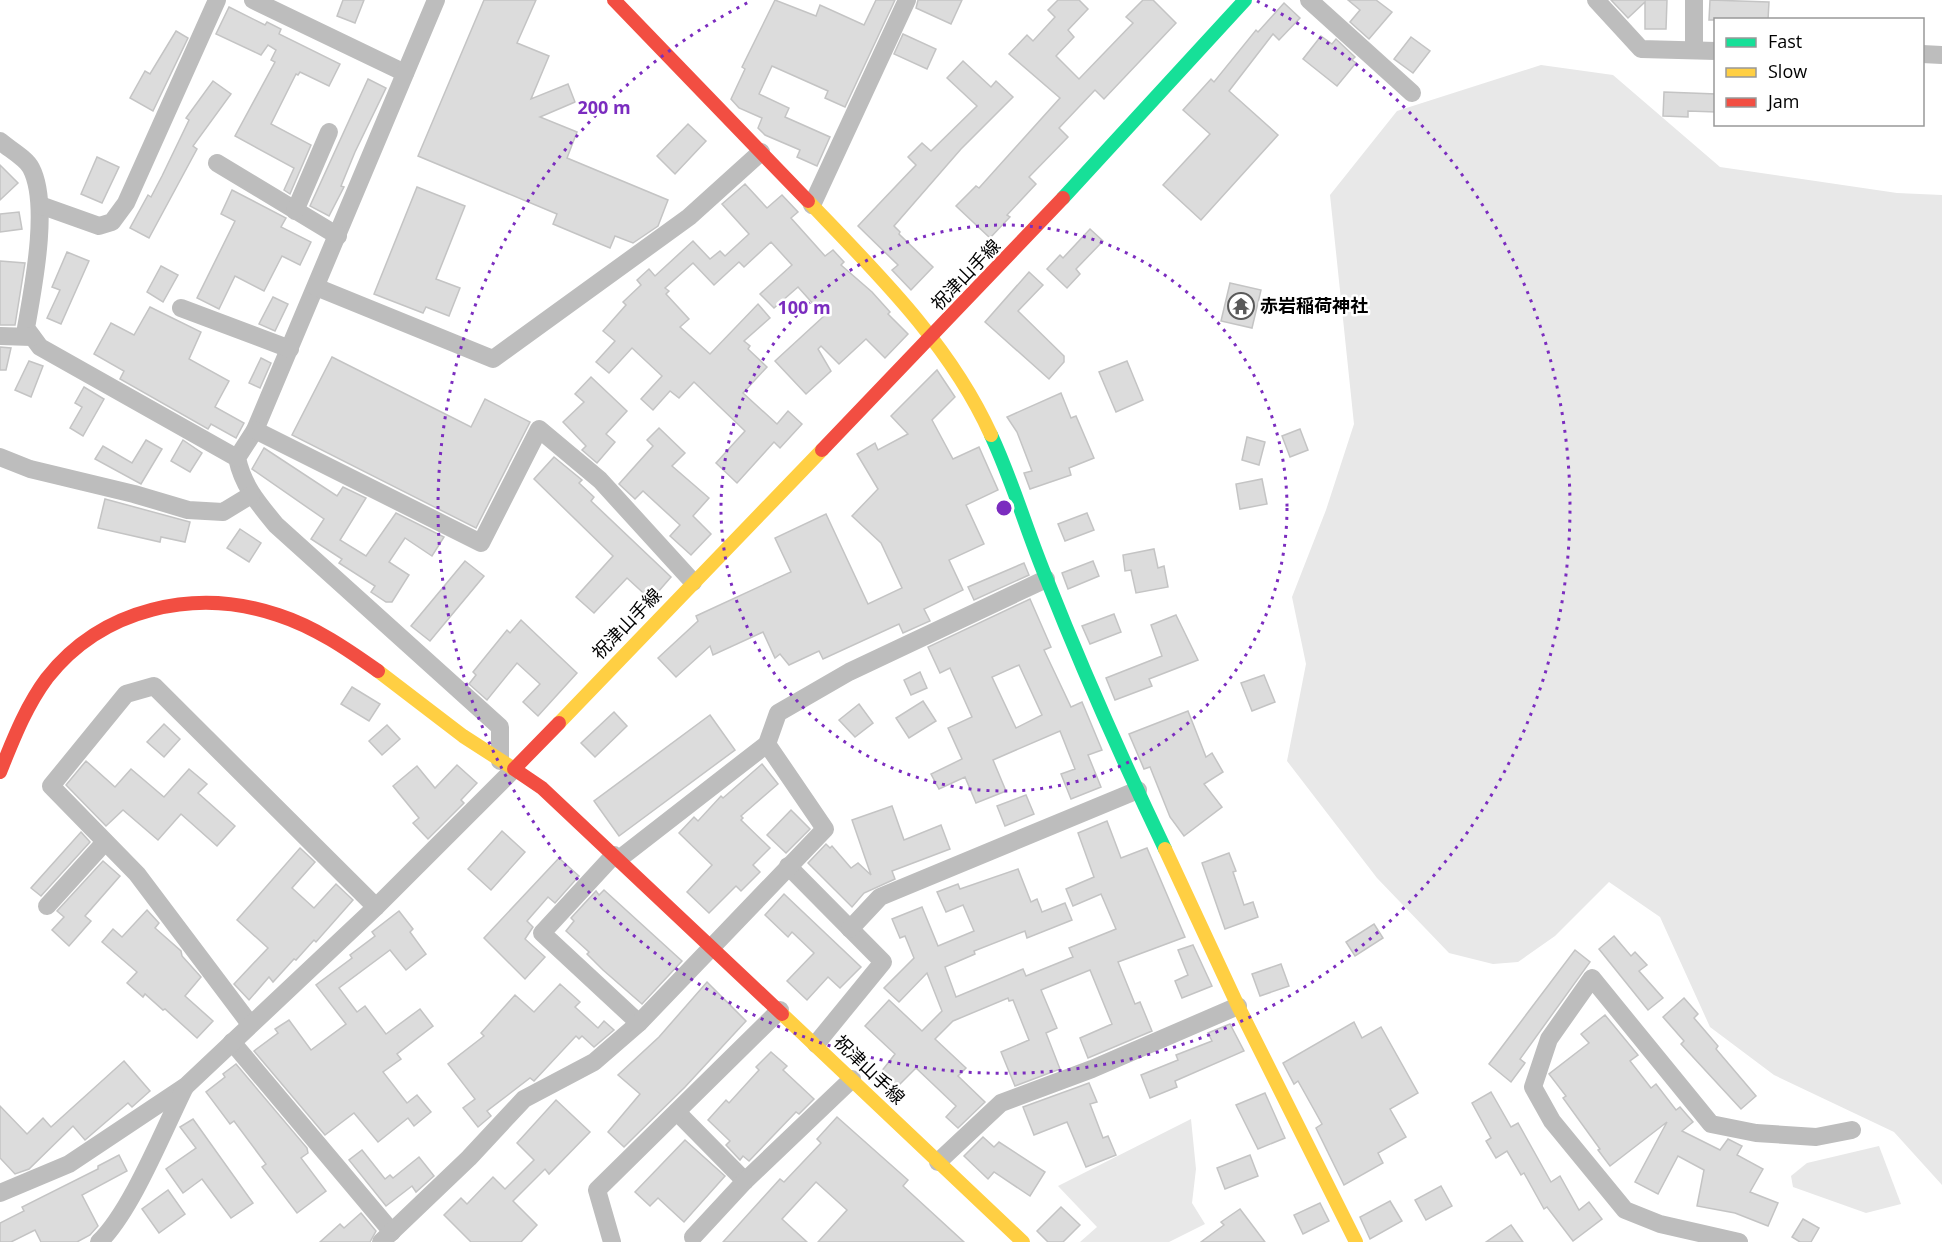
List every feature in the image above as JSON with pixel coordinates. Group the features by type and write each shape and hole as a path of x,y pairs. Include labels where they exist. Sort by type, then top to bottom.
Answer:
{"street":[{"path":"40,205 99,226 112,222 126,203 217,0"},
{"path":"253,0 405,73"},
{"path":"436,0 255,430 237,458 241,478 251,495 276,525 500,727 507,765"},
{"path":"614,0 812,205 932,336 975,399 1008,472 1046,579 1138,790 1238,1006 1356,1242"},
{"path":"812,205 907,0"},
{"name":"祝津山手線","path":"1023,1242 712,945 542,788 507,765 693,582 1028,237 1245,0"},
{"path":"1309,0 1412,93"},
{"path":"1596,0 1641,49 1714,51"},
{"path":"1694,0 1694,50"},
{"path":"1924,54 1942,55"},
{"path":"295,211 329,132"},
{"path":"0,141 31,167 40,205 34,278 26,328 32,337 40,347 237,458"},
{"path":"316,287 493,359 689,217 761,152"},
{"path":"217,163 338,236"},
{"path":"181,308 290,349"},
{"path":"0,336 32,337"},
{"path":"255,430 481,543 539,429 600,480 693,582"},
{"path":"0,457 30,469 134,494 188,510 223,512 251,495"},
{"path":"639,1023 542,933 616,857 767,744 778,713 849,672 1046,579"},
{"path":"0,772 14,735 36,694 55,668 82,642 125,618 173,602 217,601 259,607 313,630 376,671 507,765"},
{"path":"250,1024 137,874 51,786 126,694 154,686 376,907"},
{"path":"232,1042 387,1237 524,1099 594,1062 639,1023 825,829 767,744"},
{"path":"0,1193 69,1164 186,1086 376,907 507,765"},
{"path":"850,929 880,897 1138,790"},
{"path":"47,906 105,842"},
{"path":"788,867 883,962 816,1044"},
{"path":"1739,1242 1660,1224 1625,1210 1552,1121 1533,1087 1550,1039 1592,978 1711,1124 1756,1133 1816,1137 1852,1130"},
{"path":"938,1162 1001,1103 1092,1069 1238,1006"},
{"path":"612,1242 597,1190 780,1010"},
{"path":"693,1237 745,1181 852,1079"},
{"path":"99,1242 109,1232 135,1186 186,1086"},
{"path":"677,1112 745,1181"}],"shaded area":[{"path":"1541,65 1613,75 1720,167 1897,193 1942,195 1942,1185 1894,1132 1774,1075 1710,1027 1660,917 1609,882 1555,936 1518,962 1493,964 1449,953 1377,878 1287,761 1306,664 1292,597 1326,510 1354,424 1330,195 1397,111"},
{"path":"1191,1119 1196,1169 1192,1203 1205,1224 1169,1242 1080,1242 1097,1227 1058,1186"},
{"path":"1879,1146 1901,1204 1866,1213 1793,1187 1791,1176 1807,1163"}],"building":[{"path":"343,0 364,0 355,23 337,16"},
{"path":"484,0 536,0 517,43 549,56 531,99 568,84 575,102 540,117 577,132 567,158 668,200 658,226 633,243 615,236 610,248 553,224 557,214 418,156"},
{"path":"775,0 816,16 820,5 864,25 876,0 895,0 845,107 825,98 828,91 772,66 759,94 789,108 785,117 830,137 817,166 797,157 800,150 765,135 758,128 762,118 739,108 731,99 745,69 742,67"},
{"path":"918,0 962,0 951,24 916,8"},
{"path":"1058,0 1079,0 1088,9 1068,30 1074,37 1056,56 1079,79 1133,23 1126,17 1143,0 1153,0 1176,23 1104,99 1095,90 1059,128 1068,137 1029,177 1036,184 1007,215 1010,217 990,238 956,206 976,186 979,188 1060,98 1009,54 1027,35 1033,41 1055,17 1048,10"},
{"path":"1348,0 1376,0 1392,12 1369,39 1350,22 1360,10"},
{"path":"1611,0 1667,0 1666,29 1645,29 1645,2 1628,18"},
{"path":"1710,0 1769,2 1768,18 1714,18 1714,20 1709,20"},
{"path":"1284,3 1300,18 1279,40 1273,34 1229,91 1278,135 1201,220 1163,185 1210,134 1183,110 1211,79 1214,82 1256,30 1258,32"},
{"path":"229,7 265,25 267,22 281,29 279,34 340,64 329,86 300,72 296,74 271,124 311,145 290,194 284,190 294,168 235,136 275,62 271,60 276,50 268,45 261,55 216,34"},
{"path":"176,31 188,38 153,111 130,98 145,71 150,74"},
{"path":"903,34 936,49 927,69 894,54"},
{"path":"1321,36 1332,44 1336,39 1355,57 1352,60 1356,63 1337,86 1303,59"},
{"path":"1411,37 1430,51 1413,73 1394,59"},
{"path":"963,61 991,87 996,81 1013,97 961,149 894,226 900,232 899,234 933,267 911,290 892,270 898,265 858,226 916,165 908,157 922,143 931,151 977,106 947,78"},
{"path":"368,79 386,88 355,152 341,186 344,187 329,216 310,206"},
{"path":"213,81 231,94 193,146 197,149 149,238 130,228 148,195 151,197 162,176 189,120 186,118"},
{"path":"1664,92 1714,94 1714,112 1688,111 1688,117 1663,116"},
{"path":"688,124 706,141 675,174 657,156"},
{"path":"97,157 119,167 102,203 81,194"},
{"path":"0,165 18,183 0,200"},
{"path":"745,184 767,208 782,195 798,212 791,218 825,256 833,250 844,262 841,265 872,292 890,312 888,314 908,334 885,358 866,339 839,364 821,346 818,349 831,371 806,394 775,361 824,316 798,287 774,308 760,294 792,265 771,242 744,267 739,262 714,285 693,263 665,288 669,291 666,294 689,319 680,327 710,354 758,304 770,318 744,341 750,346 748,349 767,367 743,393 777,424 788,411 802,424 780,448 774,442 737,483 716,463 745,431 694,382 679,398 670,391 653,410 641,399 662,376 632,348 609,373 596,362 615,341 603,331 626,305 623,302 641,285 637,280 649,269 655,276 693,241 710,259 720,251 725,256 749,234 722,204"},
{"path":"417,187 465,206 436,279 460,288 449,316 426,307 423,313 374,294"},
{"path":"232,190 286,218 281,227 311,242 300,265 282,256 264,291 235,276 219,309 197,298 235,221 221,214"},
{"path":"19,212 22,229 0,232 0,214"},
{"path":"1090,229 1103,241 1076,269 1080,274 1067,288 1047,269 1060,255 1063,258"},
{"path":"67,252 89,261 61,324 47,318 60,290 52,287"},
{"path":"0,261 25,263 15,325 0,325"},
{"path":"161,266 178,275 163,302 147,292"},
{"path":"1029,272 1043,285 1018,311 1064,356 1064,362 1049,379 985,322"},
{"name":"赤岩稲荷神社","path":"1230,283 1261,290 1252,328 1221,321"},
{"path":"273,297 288,304 275,331 259,324"},
{"path":"150,307 201,332 189,359 229,381 215,407 244,423 236,438 211,424 208,429 120,379 124,371 94,354 111,323 134,335"},
{"path":"0,347 11,348 6,370 0,370"},
{"path":"332,357 471,427 485,399 530,422 476,528 292,435"},
{"path":"261,358 271,363 260,388 249,383"},
{"path":"29,361 43,366 31,397 15,390"},
{"path":"1127,361 1143,400 1116,412 1099,372"},
{"path":"937,370 955,397 932,420 953,459 979,447 998,490 966,505 984,544 949,560 963,590 924,609 930,621 903,633 899,624 823,659 819,651 789,665 780,654 775,658 763,632 713,655 710,646 676,677 658,658 698,621 696,616 791,572 775,538 826,514 868,604 902,588 881,543 852,516 878,489 857,454 875,443 878,450 908,434 891,416"},
{"path":"591,377 627,411 606,434 615,442 597,463 582,450 586,446 563,422 584,402 575,394"},
{"path":"84,387 104,399 83,436 70,428 82,407 75,403"},
{"path":"1061,393 1071,418 1076,416 1094,458 1069,468 1071,475 1030,489 1024,473 1032,471 1017,432 1007,417"},
{"path":"659,428 685,453 672,466 709,498 693,516 711,534 691,555 670,536 680,525 643,491 635,499 619,484 653,446 647,440"},
{"path":"1300,429 1308,450 1290,457 1282,436"},
{"path":"1247,437 1265,442 1259,465 1242,460"},
{"path":"146,440 162,449 141,484 95,459 103,446 132,463"},
{"path":"183,440 202,453 190,472 171,461"},
{"path":"264,448 337,496 343,487 366,498 340,540 366,556 396,513 444,537 432,556 405,538 389,562 409,575 392,602 386,602 371,592 375,586 339,563 342,559 311,539 324,519 252,469"},
{"path":"554,457 582,480 579,483 594,497 591,501 671,577 651,600 627,578 594,613 576,597 613,556 534,479"},
{"path":"1262,479 1267,504 1240,509 1236,484"},
{"path":"105,499 190,522 185,542 161,537 160,542 98,528"},
{"path":"1087,513 1094,530 1065,541 1058,524"},
{"path":"240,529 261,543 249,562 227,548"},
{"path":"1154,549 1158,568 1164,566 1168,587 1136,593 1131,570 1125,571 1123,555"},
{"path":"465,561 484,576 430,641 411,626"},
{"path":"1093,561 1099,576 1068,589 1062,573"},
{"path":"1024,563 1029,575 974,600 968,587"},
{"path":"1030,599 1051,647 1044,650 1071,707 1082,702 1102,750 1088,755 1101,787 1071,799 1061,774 1075,769 1060,731 993,760 1006,791 976,803 965,777 939,789 931,774 962,759 948,728 972,717 950,668 940,673 928,647","holes":["1019,665 1042,715 1016,728 992,677"]},
{"path":"1114,614 1121,632 1090,644 1082,626"},
{"path":"1176,615 1198,660 1149,679 1152,686 1115,700 1106,678 1162,656 1151,625"},
{"path":"521,620 577,673 538,716 523,702 540,684 517,663 487,700 469,684 476,675 473,672 507,630 510,633"},
{"path":"920,672 927,688 911,695 904,680"},
{"path":"1264,675 1275,702 1252,711 1241,683"},
{"path":"352,687 380,704 369,721 341,704"},
{"path":"923,701 936,721 909,738 896,718"},
{"path":"859,704 873,723 855,737 839,720"},
{"path":"1188,711 1206,757 1212,753 1223,772 1204,784 1222,807 1184,836 1170,817 1150,767 1144,769 1129,734"},
{"path":"614,712 627,726 595,757 581,743"},
{"path":"710,715 735,750 619,836 594,801"},
{"path":"164,724 180,739 164,757 147,742"},
{"path":"387,725 400,739 382,755 369,741"},
{"path":"86,761 115,787 131,769 164,797 189,769 207,784 198,793 235,826 217,846 181,814 158,840 123,810 106,826 66,785"},
{"path":"762,764 778,784 741,816 743,818 741,820 770,848 753,865 760,872 741,891 736,886 709,913 687,892 712,865 679,833 694,817 698,821 721,796 723,798"},
{"path":"457,765 477,783 461,800 464,803 428,839 413,823 419,818 393,786 417,766 435,788"},
{"path":"1026,795 1034,814 1005,826 997,806"},
{"path":"892,806 904,840 941,825 950,849 892,871 895,879 864,893 852,907 808,863 826,844 830,848 832,846 851,868 858,863 871,875 852,820"},
{"path":"791,810 810,829 786,853 767,835"},
{"path":"1107,821 1121,858 1147,848 1185,937 1118,962 1135,1004 1140,1002 1152,1031 1088,1058 1080,1038 1112,1024 1090,970 1041,990 1057,1028 1046,1033 1060,1069 1015,1086 1001,1052 1029,1040 1013,1000 1009,1001 1008,998 953,1021 935,1039 966,1068 958,1076 985,1102 958,1128 946,1117 956,1106 916,1068 897,1087 881,1072 895,1054 865,1026 889,1000 922,1031 942,1011 927,973 899,1002 884,988 914,958 905,936 900,938 892,919 922,907 938,946 974,931 963,905 946,912 937,892 958,884 960,889 1018,869 1031,902 1037,899 1042,912 1065,903 1072,920 1027,938 1025,931 974,951 975,954 945,967 956,997 1023,969 1026,976 1073,957 1069,948 1116,929 1101,894 1073,906 1066,889 1094,877 1078,833"},
{"path":"502,831 525,852 491,890 468,869"},
{"path":"81,832 90,842 41,896 31,888"},
{"path":"300,848 315,862 292,888 314,908 336,884 353,900 316,942 314,940 273,982 269,977 249,1000 234,984 268,948 237,920"},
{"path":"1229,853 1244,905 1253,902 1258,917 1225,929 1202,863"},
{"path":"559,858 579,876 555,903 548,897 527,921 533,927 525,939 545,957 525,979 484,938"},
{"path":"103,861 120,876 85,916 91,921 69,946 52,930 64,917 57,911"},
{"path":"604,890 682,961 642,1004 603,970 587,954 589,952 566,931 574,921 571,918 596,891 599,895"},
{"path":"784,894 861,967 840,988 828,977 807,1000 787,981 814,953 792,932 788,937 765,915"},
{"path":"147,910 159,923 155,928 181,951 182,956 201,977 185,996 213,1021 197,1038 165,1009 163,1010 145,994 143,997 127,983 137,972 102,942 113,929 122,937"},
{"path":"399,911 413,929 410,932 426,954 406,970 390,950 339,988 357,1012 365,1006 386,1034 420,1009 433,1026 397,1054 401,1059 383,1072 407,1103 417,1095 431,1112 414,1126 408,1118 378,1142 354,1113 325,1135 254,1051 278,1033 275,1029 289,1020 311,1050 346,1024 316,985 352,958 350,955 375,936 372,932"},
{"path":"1374,924 1383,938 1355,956 1346,942"},
{"path":"1614,936 1631,956 1635,952 1647,965 1639,971 1663,998 1648,1010 1599,949"},
{"path":"1193,945 1212,986 1182,998 1175,981 1188,975 1178,950"},
{"path":"1575,950 1590,962 1520,1059 1525,1063 1511,1082 1489,1064"},
{"path":"1281,964 1289,986 1260,996 1252,974"},
{"path":"707,982 746,1021 685,1087 624,1147 608,1132 640,1094 618,1075 659,1037"},
{"path":"560,984 580,1002 575,1007 598,1028 604,1021 614,1030 594,1047 582,1036 579,1039 576,1036 534,1081 530,1078 487,1111 491,1116 478,1127 463,1108 475,1099 448,1064 484,1036 481,1033 515,995 534,1012"},
{"path":"1684,998 1698,1014 1694,1018 1718,1046 1716,1049 1756,1096 1741,1109 1681,1044 1684,1041 1663,1017"},
{"path":"1605,1015 1638,1055 1630,1061 1651,1088 1656,1084 1676,1110 1680,1107 1693,1122 1682,1131 1720,1150 1728,1139 1742,1146 1737,1155 1763,1169 1750,1192 1778,1203 1768,1226 1735,1213 1697,1206 1704,1170 1678,1156 1658,1194 1635,1182 1667,1122 1610,1166 1563,1098 1566,1096 1549,1074 1589,1043 1581,1034"},
{"path":"1354,1022 1362,1038 1381,1027 1418,1093 1390,1109 1406,1137 1378,1153 1383,1163 1344,1185 1316,1128 1322,1124 1298,1081 1294,1084 1283,1063"},
{"path":"1230,1024 1244,1051 1175,1081 1177,1087 1150,1098 1141,1075 1178,1060 1176,1055 1212,1041 1208,1033"},
{"path":"771,1052 787,1066 783,1070 814,1099 799,1114 796,1112 749,1161 743,1156 740,1160 726,1145 730,1141 708,1120 726,1100 729,1103 759,1070 756,1067"},
{"path":"124,1061 150,1091 132,1107 128,1103 85,1140 73,1126 29,1169 15,1174 0,1158 0,1106 27,1134 43,1118 51,1127"},
{"path":"236,1064 307,1148 308,1153 301,1158 326,1191 297,1213 262,1167 266,1164 234,1121 230,1124 206,1092 225,1077 223,1074"},
{"path":"1089,1083 1097,1102 1090,1104 1103,1138 1108,1136 1116,1155 1086,1167 1067,1122 1034,1135 1023,1107"},
{"path":"1491,1092 1511,1127 1518,1123 1551,1182 1560,1176 1579,1210 1589,1202 1602,1219 1573,1241 1547,1207 1544,1209 1524,1173 1521,1175 1507,1151 1496,1158 1486,1141 1491,1138 1472,1103"},
{"path":"1265,1093 1285,1138 1258,1149 1236,1105"},
{"path":"556,1100 590,1132 549,1174 545,1169 513,1201 537,1225 521,1242 471,1242 444,1215 461,1198 467,1204 493,1177 505,1189 534,1160 517,1143"},
{"path":"837,1117 908,1180 903,1186 964,1242 818,1242 847,1210 816,1182 782,1219 807,1242 723,1242 780,1179 784,1182 821,1143 817,1139"},
{"path":"193,1119 253,1203 231,1218 202,1179 183,1193 166,1169 196,1148 180,1127"},
{"path":"983,1137 994,1147 999,1142 1045,1172 1030,1196 994,1172 988,1179 964,1156"},
{"path":"685,1140 725,1176 684,1222 658,1198 650,1206 635,1192"},
{"path":"362,1150 385,1179 390,1175 393,1178 419,1157 434,1176 416,1192 412,1186 386,1206 349,1160"},
{"path":"119,1155 127,1171 82,1195 98,1226 90,1235 77,1242 41,1242 35,1230 11,1242 0,1242 0,1223 24,1211 22,1207 98,1169 98,1166"},
{"path":"1250,1155 1258,1176 1225,1189 1217,1168"},
{"path":"1441,1186 1452,1206 1426,1220 1415,1200"},
{"path":"168,1190 185,1214 159,1233 142,1209"},
{"path":"1390,1201 1402,1221 1370,1239 1360,1217"},
{"path":"1320,1203 1329,1221 1303,1234 1294,1215"},
{"path":"1061,1207 1080,1225 1063,1242 1048,1242 1037,1231"},
{"path":"1240,1209 1265,1242 1201,1242 1224,1225 1221,1222"},
{"path":"361,1213 376,1231 370,1242 320,1242 340,1224 344,1228"},
{"path":"1803,1219 1819,1228 1811,1242 1800,1242 1792,1237"},
{"path":"1511,1225 1523,1242 1486,1242"}],"traffic: fast":[{"path":"1063,198 1245,0"},
{"path":"991,435 1075,648 1165,849"}],"traffic: slow":[{"path":"808,201 910,310 955,370 991,435"},
{"path":"559,723 822,450"},
{"path":"378,671 463,736 514,769"},
{"path":"1165,849 1238,1006 1356,1242"},
{"path":"782,1014 1023,1242"}],"traffic: jam":[{"path":"614,0 808,201"},
{"path":"822,450 1063,198"},
{"path":"0,772 20,724 33,700 47,678 69,654 95,635 122,620 152,610 183,604 215,603 246,607 278,615 318,632 378,671"},
{"path":"559,723 514,769 542,788 782,1014"}],"place":[{"name":"赤岩稲荷神社","path":"1241,306"}]}
